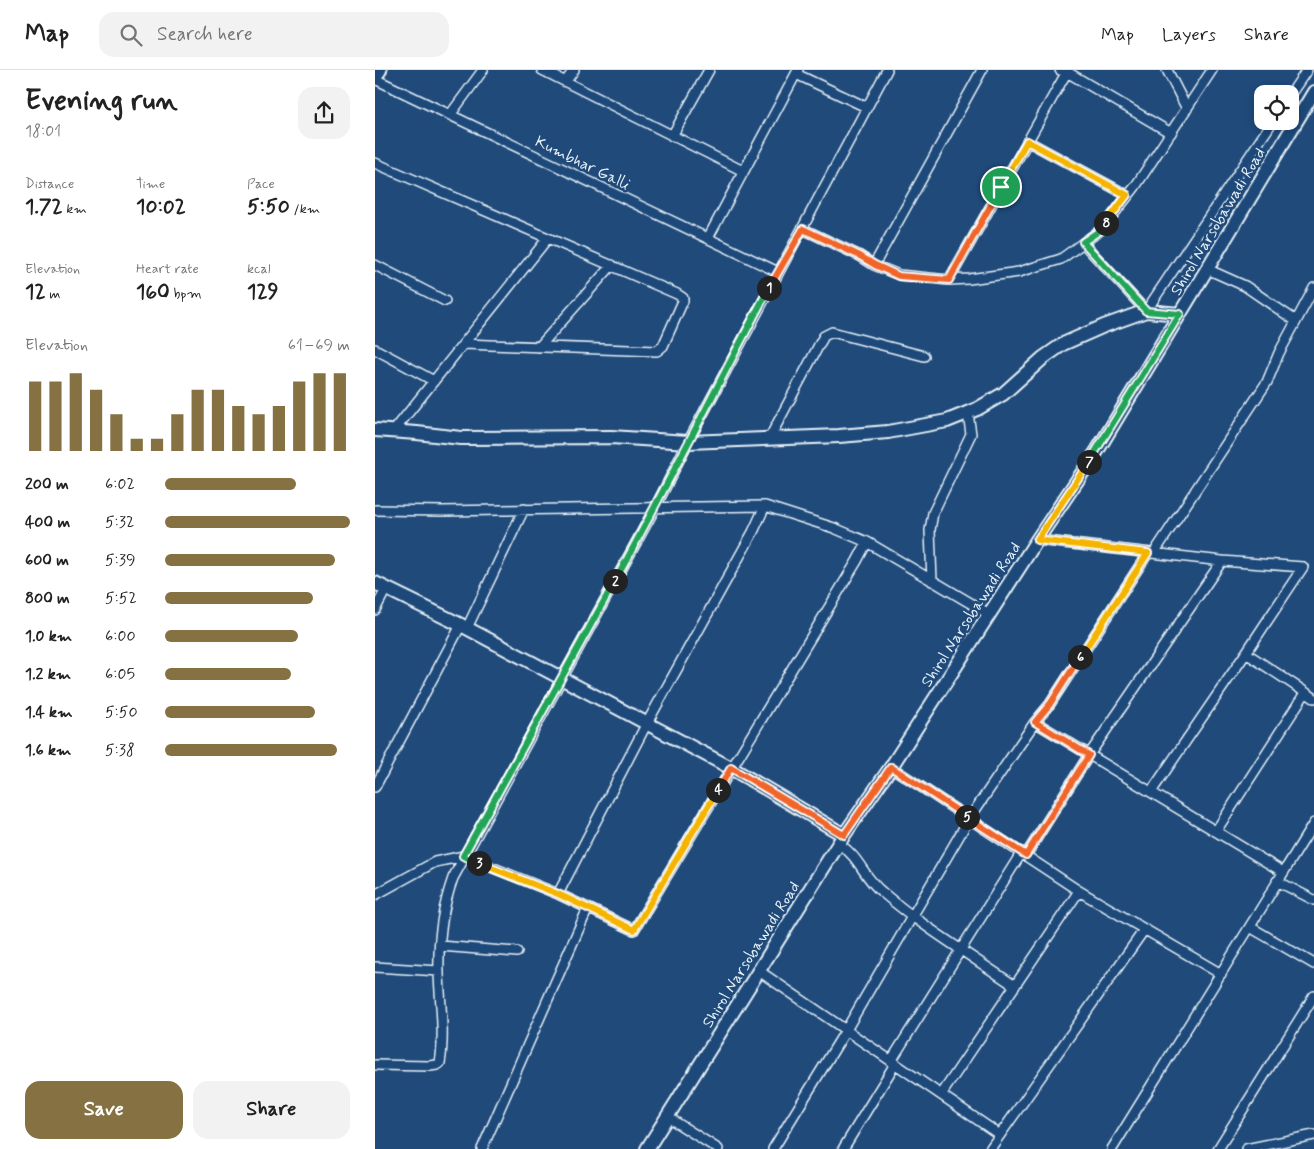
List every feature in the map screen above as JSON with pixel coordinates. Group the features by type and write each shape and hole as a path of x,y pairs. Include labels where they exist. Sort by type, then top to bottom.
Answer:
{"street":[{"path":"375,78 380,70"},
{"path":"450,115 483,70"},
{"path":"542,70 743,171"},
{"path":"566,82 574,70"},
{"path":"672,136 709,70"},
{"path":"375,1065 430,1066 440,1063 440,946 445,901 453,878 463,856 655,508 778,272 803,229 887,70"},
{"path":"875,265 982,70"},
{"path":"1167,70 1187,109"},
{"path":"803,229 899,276 949,280 969,279 1019,272 1061,259 1102,229 1135,187 1211,70"},
{"path":"1297,85 1307,70"},
{"path":"949,280 1065,71 1171,133"},
{"path":"708,238 797,72 866,107"},
{"name":"Kumbhar Galli","path":"375,78 778,272"},
{"name":"Shirol Narsobawadi Road","path":"647,1149 841,840 891,767 1037,540 1097,451 1314,92"},
{"path":"1146,311 1267,130"},
{"path":"1027,141 1127,195"},
{"path":"375,163 612,265 683,298 661,349 653,351 464,344"},
{"path":"393,432 548,238"},
{"path":"1083,242 1146,311"},
{"path":"375,265 445,301"},
{"path":"539,347 612,265"},
{"path":"1207,269 1245,286 1296,321"},
{"path":"773,1149 846,1030 969,819 1035,722 1050,704 1267,382 1279,353 1314,288"},
{"path":"375,430 417,432 461,438 611,437 688,442 839,436 888,432 947,421 968,413 1003,394 1043,358 1063,344 1104,326 1146,311 1180,314"},
{"path":"769,439 820,343 827,334 832,332 924,356"},
{"path":"375,349 434,381"},
{"path":"932,581 930,530 933,512 971,434 968,413"},
{"path":"375,510 443,511 765,506 834,528 867,542 989,614"},
{"path":"558,894 647,723 753,532 765,506"},
{"path":"376,783 464,627 524,509"},
{"path":"1037,540 1222,561 1303,567 1151,792"},
{"path":"375,895 435,862 463,856 558,894 634,930 867,542"},
{"path":"843,1149 893,1062 962,949 1089,755 1222,561"},
{"path":"375,610 380,586 464,627 731,768 841,840 873,884 912,916 1015,986"},
{"path":"1246,653 1314,698"},
{"path":"1216,832 1305,693"},
{"path":"1035,722 1283,872"},
{"path":"891,767 1079,891 1221,974"},
{"path":"1112,1149 1314,823"},
{"path":"1277,882 1314,900"},
{"path":"941,1095 1079,891"},
{"path":"482,1149 588,908"},
{"path":"1250,927 1314,964"},
{"path":"990,1149 1144,930"},
{"path":"440,946 517,952"},
{"path":"375,967 439,971"},
{"path":"759,971 1000,1135"},
{"path":"1217,1149 1314,996"},
{"path":"666,1116 718,1149"},
{"path":"1247,1149 1314,1135"}],"route":[{"path":"1027,141 1127,195 1102,229 1083,242 1146,311 1180,314 1097,451 1037,540 1148,553 1050,704 1035,722 1089,755 1026,855 891,767 844,835 731,768 634,930 558,894 463,856 655,508 778,272 803,229 899,276 949,280 1001,187 1027,141"}]}
